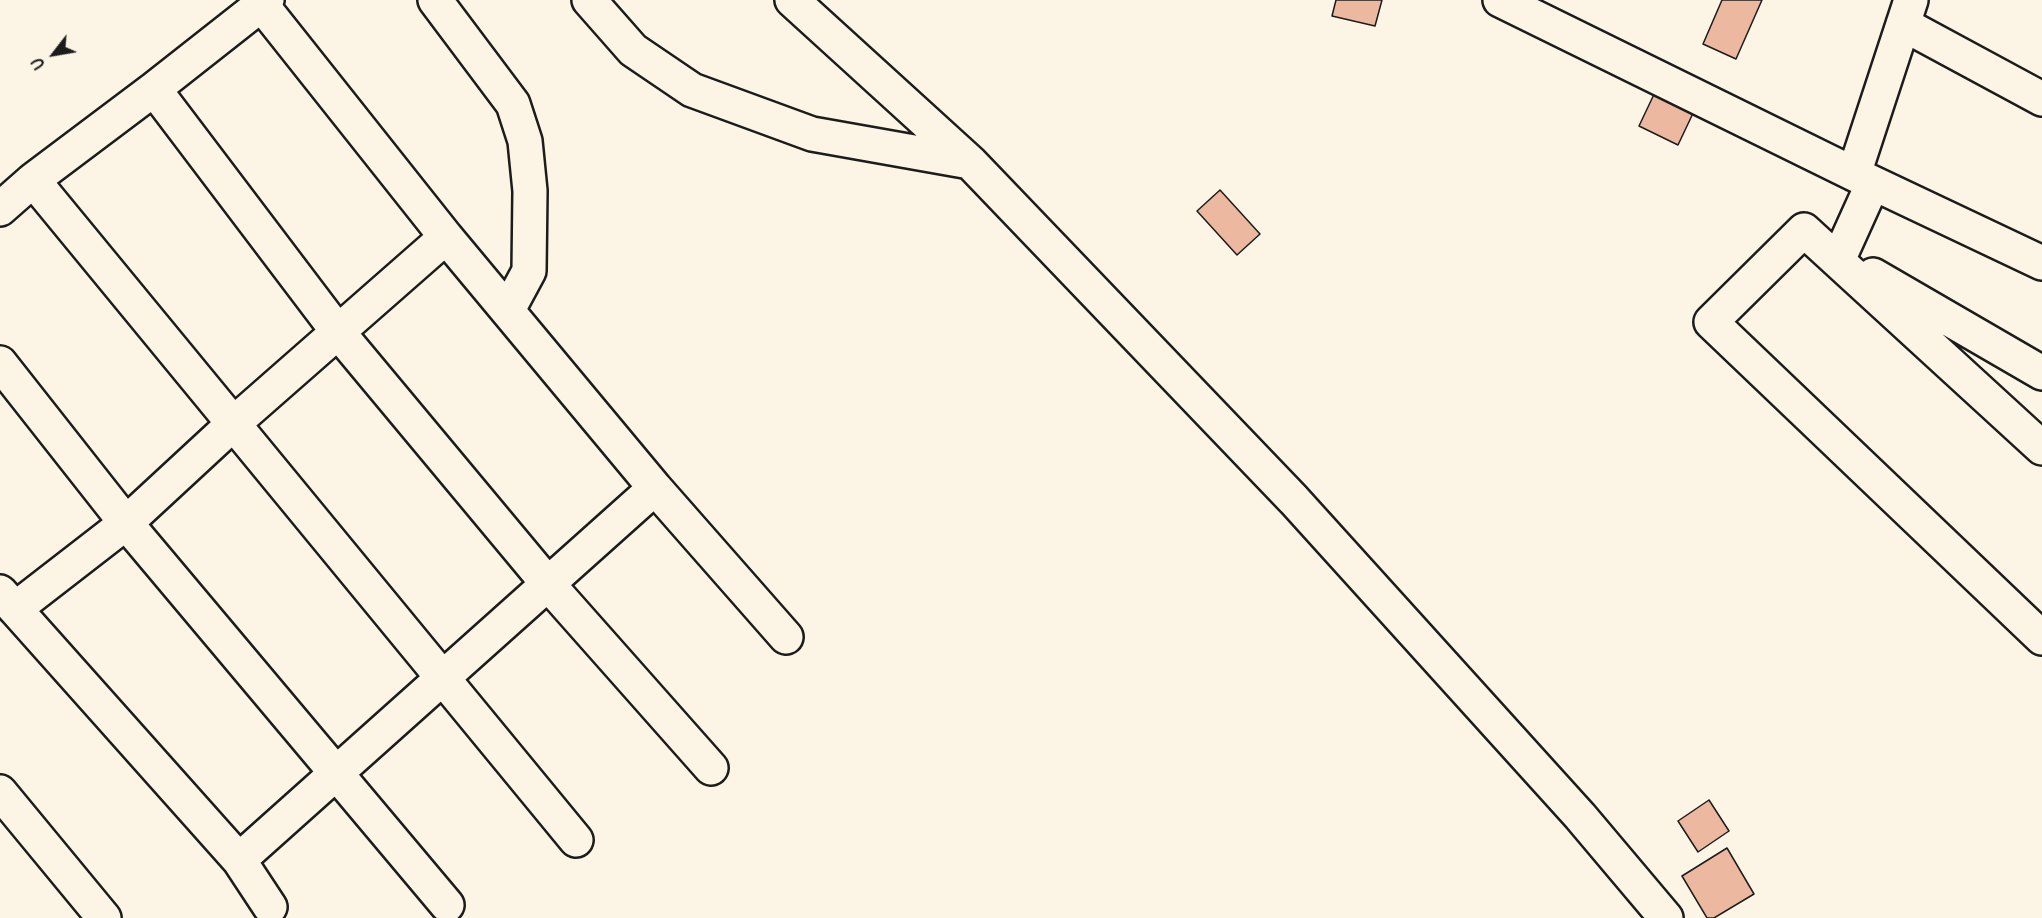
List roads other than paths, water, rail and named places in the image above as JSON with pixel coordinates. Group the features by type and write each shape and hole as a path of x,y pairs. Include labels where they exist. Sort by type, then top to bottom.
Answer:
{"street":[{"path":"435,0 513,104 525,141 530,191 528,271 508,310"},
{"path":"589,0 633,50 692,90 812,134 970,162"},
{"path":"792,0 970,162 1294,500 1580,816 1666,918"},
{"path":"1500,0 1864,179 2042,263"},
{"path":"0,209 33,180 264,2 446,237 655,488 786,637"},
{"path":"1840,256 1864,179 1907,12 2042,99"},
{"path":"154,89 338,332 548,584 711,768"},
{"path":"33,180 576,840"},
{"path":"1804,230 1840,256 2042,373"},
{"path":"1804,230 2042,448"},
{"path":"1804,230 1711,322 2042,638"},
{"path":"270,907 239,860 7,600 126,523 232,424 446,237"},
{"path":"0,363 126,523 338,772 447,905"},
{"path":"239,860 655,488"},
{"path":"0,792 104,918"}]}
